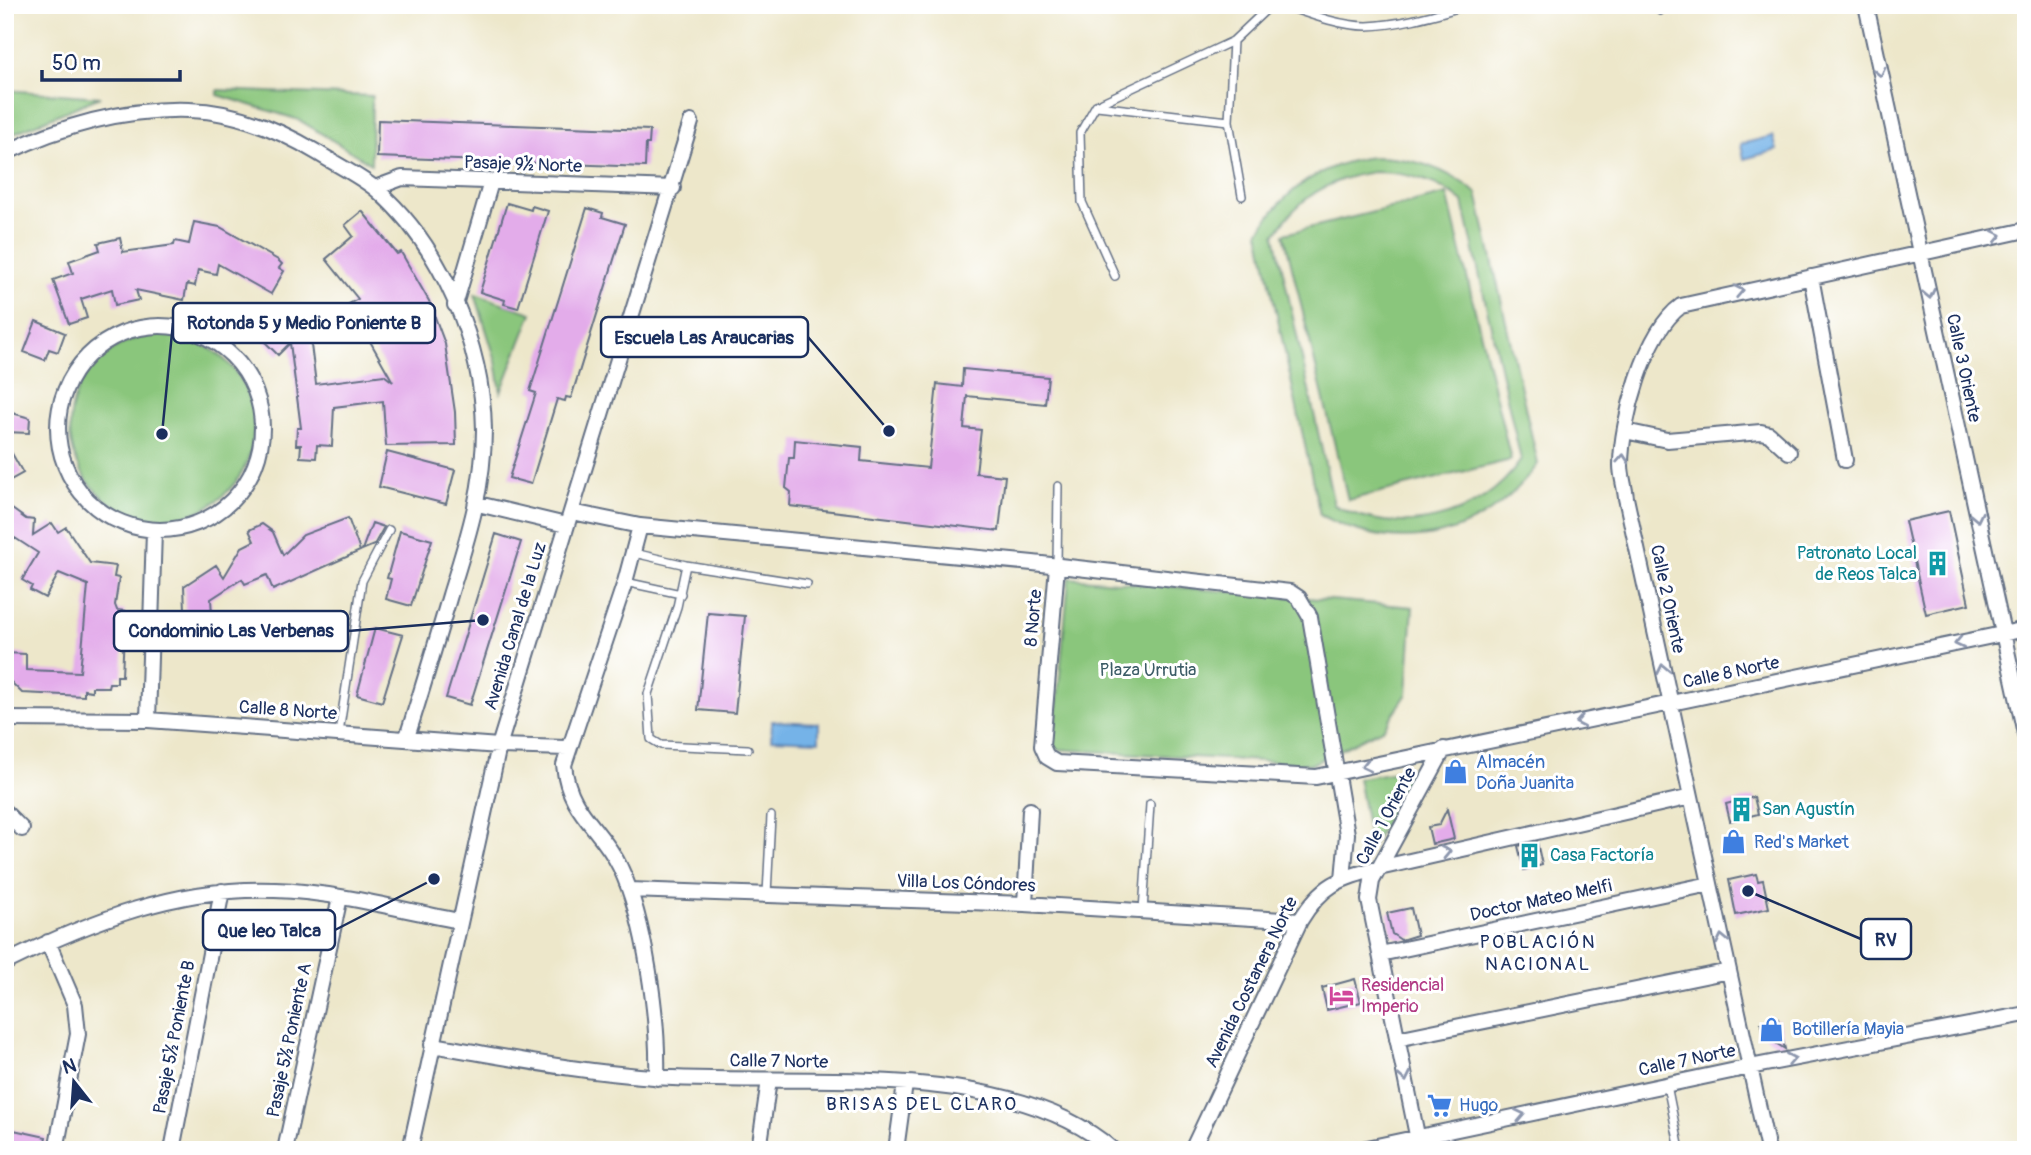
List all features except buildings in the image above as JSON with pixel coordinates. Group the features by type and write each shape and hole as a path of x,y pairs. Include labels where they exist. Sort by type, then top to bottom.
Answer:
{"street":[{"name":"Calle 3 Oriente","path":"1866,5 2026,738"},
{"path":"5,153 59,130 104,118 190,110 230,116 260,125 299,142 375,188 402,216 438,265 471,350 481,394 483,461 478,504 407,737"},
{"name":"Avenida Canal de la Luz","path":"410,1150 499,746 673,188 691,122"},
{"name":"Pasaje 9½ Norte","path":"375,188 402,178 673,188"},
{"path":"455,305 491,182"},
{"name":"Calle 2 Oriente","path":"1768,1150 1626,498 1621,466 1625,431 1640,372 1656,331 1671,313 1681,306 2026,230"},
{"path":"1811,277 1845,460"},
{"path":"148,326 181,328 213,340 222,347 239,362 256,391 263,424 259,457 244,488 219,512 188,527 154,531 126,525 100,512 79,492 62,458 58,439 58,410 68,383 88,355 115,336 148,326"},
{"path":"1625,431 1667,440 1761,432 1776,439 1789,452"},
{"name":"8 Norte","path":"478,504 569,519 1057,566 1042,746 1046,757 1057,763 1316,777 1444,749"},
{"path":"640,526 625,582 567,748 566,786 578,809 611,852 630,890 656,1021 657,1078"},
{"path":"148,720 154,531"},
{"path":"1057,566 1278,589 1299,598 1310,617 1347,834 1343,879"},
{"name":"Calle 8 Norte","path":"1444,749 2026,629"},
{"name":"Calle 8 Norte","path":"5,719 148,720 407,737 499,746 567,748"},
{"name":"Calle 1 Oriente","path":"1419,1143 1369,900 1372,881 1444,749"},
{"name":"Avenida Costanera Norte","path":"1192,1150 1300,921 1315,897 1343,879 1380,867 1691,797"},
{"path":"1025,904 1030,810"},
{"path":"5,812 22,829"},
{"name":"Doctor Mateo Melfi","path":"1380,954 1710,884"},
{"path":"5,964 48,942 145,906 222,891 276,890 340,897 459,921"},
{"name":"Villa Los Cóndores","path":"630,890 1025,904 1300,921"},
{"name":"Pasaje 5½ Poniente B","path":"172,1150 222,891"},
{"name":"Pasaje 5½ Poniente A","path":"285,1150 340,897"},
{"path":"48,942 78,1019 78,1034 56,1150"},
{"path":"1397,1039 1729,971"},
{"name":"Calle 7 Norte","path":"1358,1150 1419,1143 1667,1084 2026,1014"},
{"name":"Calle 7 Norte","path":"432,1045 600,1073 657,1078 905,1084 994,1095 1035,1105 1071,1120 1113,1150"},
{"path":"759,1150 769,1080"},
{"path":"896,1150 905,1084"}],"lane":[{"path":"1115,276 1082,202 1080,134 1096,106 1233,41 1272,5"},
{"path":"1283,5 1316,16 1366,26 1426,16 1468,5"},
{"path":"1233,41 1229,121 1242,196"},
{"path":"1096,106 1229,121"},
{"path":"1057,566 1058,486"},
{"path":"339,733 359,593 389,530"},
{"path":"634,553 686,565 807,584"},
{"path":"686,565 681,593 648,694 653,743 748,749"},
{"path":"625,582 681,593"},
{"path":"1143,912 1150,804"},
{"path":"767,895 771,817"},
{"path":"1667,1084 1680,1150"}],"green space":[{"path":"5,90 100,97 5,137"},
{"path":"218,90 372,96 371,164 299,120 218,95"},
{"path":"1372,157 1415,162 1453,177 1477,193 1538,464 1516,489 1492,510 1439,534 1411,538 1381,536 1351,528 1320,515 1259,232 1269,216 1293,191 1321,172 1354,160","holes":["1386,172 1432,183 1463,202 1521,460 1504,481 1483,498 1461,510 1410,522 1384,521 1334,505 1275,235 1294,210 1316,192 1343,179"]},
{"path":"1447,194 1511,460 1348,500 1284,234"},
{"path":"475,294 532,313 501,392 496,361"},
{"path":"162,335 180,336 197,342 213,350 227,362 239,376 247,392 253,409 253,445 247,462 239,478 227,492 213,504 197,512 180,518 162,519 144,518 127,512 111,504 97,492 85,478 77,462 71,445 70,427 71,409 77,392 85,376 97,362 111,350 127,342 144,336"},
{"name":"Plaza Urrutia","path":"1069,578 1413,607 1407,694 1384,728 1312,764 1053,749"},
{"path":"1414,769 1371,848 1358,778"}],"water":[{"path":"1773,136 1777,150 1744,159 1741,144"},
{"path":"772,721 819,723 819,741 771,739"}],"place":[{"name":"Escuela Las Araucarias","path":"889,431"},
{"name":"Rotonda 5 y Medio Poniente B","path":"162,434"},
{"name":"Patronato Local de Reos Talca","path":"1937,563"},
{"name":"Condominio Las Verbenas","path":"483,620"},
{"name":"Almacén Doña Juanita","path":"1456,772"},
{"name":"San Agustín","path":"1742,809"},
{"name":"Red's Market","path":"1734,842"},
{"name":"Casa Factoría","path":"1530,855"},
{"name":"Que leo Talca","path":"434,879"},
{"name":"RV","path":"1748,891"},
{"name":"Residencial Imperio","path":"1341,995"},
{"name":"Botillería Mayia","path":"1772,1029"},
{"name":"Hugo","path":"1439,1105"}],"district":[{"name":"POBLACIÓN NACIONAL","path":"1538,952"},
{"name":"BRISAS DEL CLARO","path":"922,1103"}]}
